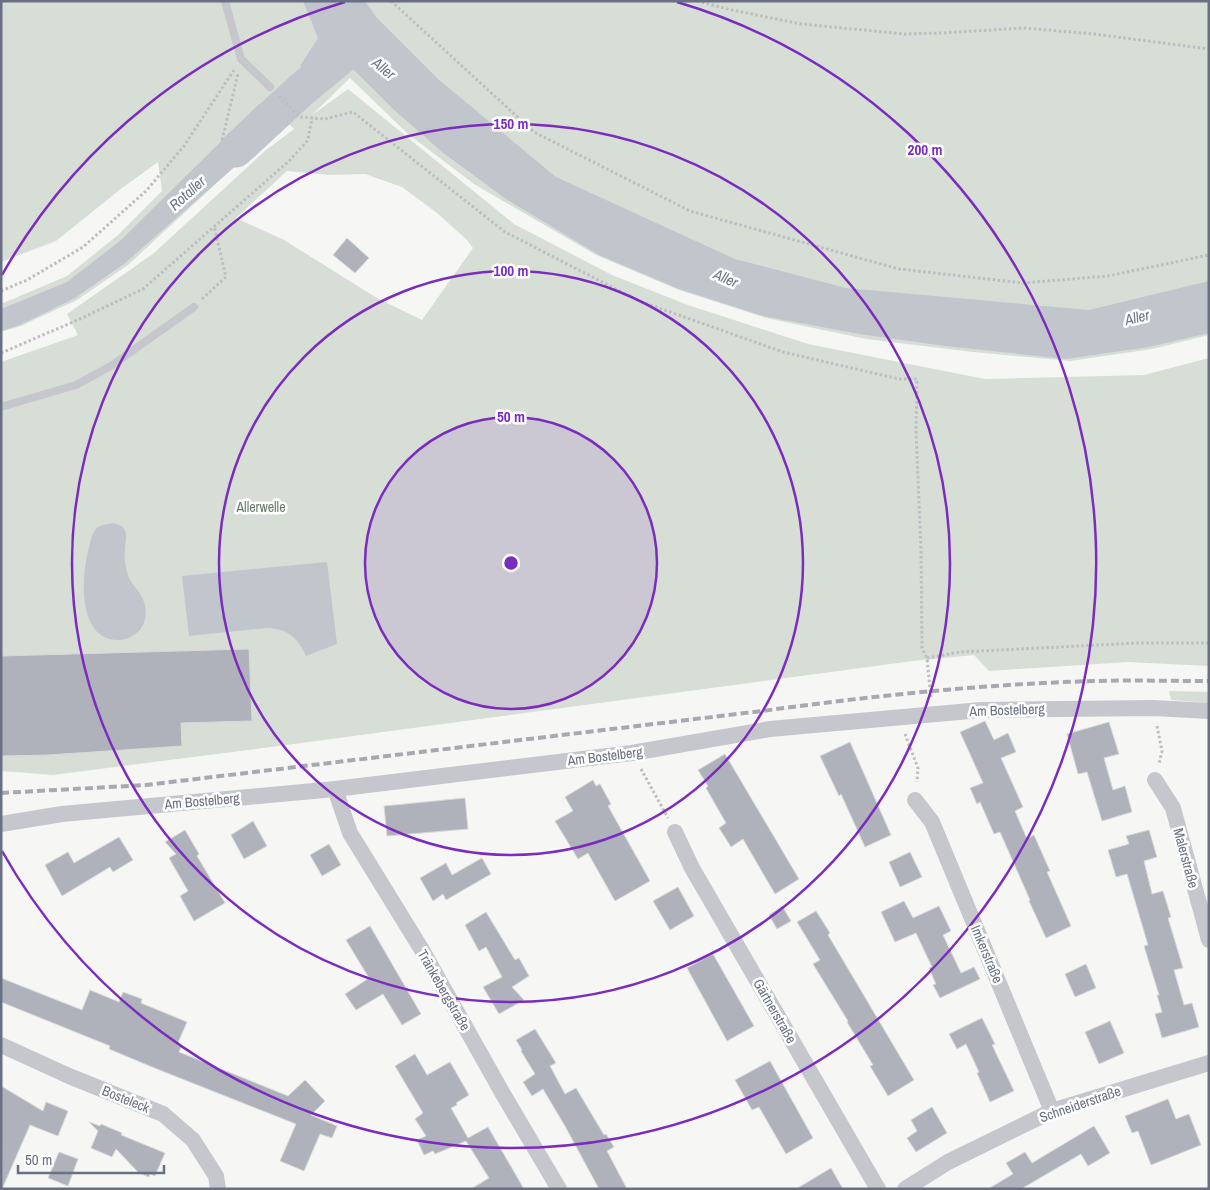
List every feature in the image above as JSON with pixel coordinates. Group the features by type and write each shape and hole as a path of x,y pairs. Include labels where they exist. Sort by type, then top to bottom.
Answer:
{"street":[{"name":"Am Bostelberg","path":"1,824 62,814 335,789 632,753 770,729 898,717 991,709 1153,708 1209,712"},
{"name":"Malerstraße","path":"1155,780 1172,808 1209,940"},
{"name":"Tränkebergstraße","path":"335,789 350,833 422,950 559,1189"},
{"name":"Imkerstraße","path":"915,800 932,822 1052,1111"},
{"name":"Gärtnerstraße","path":"675,832 692,868 878,1189"},
{"name":"Bosteleck","path":"1,1045 69,1076 163,1114 193,1140 216,1176 218,1189"},
{"name":"Schneiderstraße","path":"905,1189 948,1162 1052,1111 1209,1064"}],"lane":[{"path":"224,1 241,59 270,87"},
{"path":"1,407 76,385 111,366 194,307"}],"path":[{"path":"391,1 534,132 690,211 899,269 1023,283 1108,276 1209,255"},
{"path":"696,1 801,24 905,34 1024,28 1150,40 1209,49"},
{"path":"222,140 241,59"},
{"path":"1,291 27,280 83,247 146,191 184,146 241,59"},
{"path":"270,87 300,117 325,118 353,112 505,232 639,301 783,352 899,378 917,379 916,432 921,549 922,648 927,658 931,691 931,714"},
{"path":"1,353 12,350 143,289 289,161 308,140 312,118"},
{"path":"194,307 226,277 214,226"},
{"path":"927,658 960,652 1138,643 1209,643"},
{"path":"1153,708 1162,751 1155,780"},
{"path":"898,717 918,768 915,800"},
{"path":"632,753 675,832"}],"green space":[{"name":"Allerwelle","path":"1,1 1209,1 1209,335 1152,349 1070,361 866,339 766,318 679,290 596,255 474,184 408,134 350,78 312,115 348,89 514,224 612,275 688,305 808,344 985,379 1144,375 1209,358 1209,666 1128,662 989,671 974,655 913,661 53,775 1,771 1,362 78,335 67,314 154,253 266,150 294,129 285,120 128,265 77,300 21,326 1,332 1,304 67,276 118,235 162,191 158,162 56,241 1,262","holes":["287,171 329,175 365,174 402,187 437,213 467,240 473,248 422,320 377,298 284,240 236,218"]},
{"path":"1169,691 1209,692 1209,703 1171,700"}],"water":[{"name":"Aller","path":"303,1 365,1 376,17 438,79 556,177 735,259 846,288 1089,310 1209,281 1209,333 1149,347 1066,359 945,346 859,334 763,316 679,289 599,255 506,199 442,152 393,109 351,67 325,86 300,66 318,38"},
{"path":"259,104 281,126 124,264 75,298 20,325 1,331 1,309 67,282 120,241"},
{"path":"113,523 125,530 126,569 130,580 142,596 146,612 146,617 139,631 122,640 105,637 95,630 85,604 84,574 93,534 99,527"},
{"path":"327,562 337,644 306,656 295,639 285,632 273,628 189,636 182,576"}],"building":[{"path":"347,238 369,258 355,273 333,255"},
{"path":"249,649 252,721 181,723 182,746 48,755 1,756 1,656"},
{"path":"985,721 994,740 1008,733 1016,752 1001,758 1023,807 1015,811 1027,839 1034,835 1050,871 1047,872 1071,926 1046,938 1000,832 994,834 980,802 977,804 970,788 983,783 960,732"},
{"path":"1109,722 1119,754 1104,758 1113,790 1125,786 1132,812 1102,821 1087,772 1078,774 1067,734"},
{"path":"850,742 891,835 865,847 841,794 839,796 820,756"},
{"path":"725,754 799,879 775,894 743,839 731,847 719,828 726,823 698,770"},
{"path":"593,780 596,786 600,784 611,804 608,806 650,881 615,901 588,853 578,859 555,821 573,811 565,797"},
{"path":"465,798 468,829 387,836 384,806"},
{"path":"253,821 267,846 244,859 231,835"},
{"path":"185,830 199,854 197,856 225,903 194,921 180,896 188,891 169,858 176,854 165,842"},
{"path":"1149,830 1157,857 1144,861 1152,894 1163,891 1171,917 1168,918 1183,968 1174,970 1184,1005 1192,1003 1199,1027 1162,1038 1155,1014 1162,1012 1157,995 1159,995 1144,946 1148,945 1127,874 1116,877 1108,850 1129,844 1126,836"},
{"path":"119,837 133,860 113,872 110,867 62,896 45,865 68,852 74,863"},
{"path":"329,844 341,865 322,876 310,855"},
{"path":"910,852 922,877 900,887 889,862"},
{"path":"482,858 491,874 446,900 443,894 433,901 420,878 446,863 452,875"},
{"path":"678,887 694,916 670,930 653,901"},
{"path":"904,901 913,918 939,906 951,931 943,935 961,973 974,967 980,979 940,998 933,985 936,984 929,968 932,967 916,933 895,942 881,912"},
{"path":"782,906 791,921 777,929 769,915"},
{"path":"816,911 830,933 828,935 914,1080 888,1096 870,1066 873,1065 848,1021 813,964 820,960 797,922"},
{"path":"486,912 515,960 519,958 529,976 512,987 524,1000 499,1014 483,987 502,977 486,947 479,951 465,925"},
{"path":"370,926 421,1014 402,1025 383,994 356,1010 345,994 369,978 346,940"},
{"path":"713,954 754,1026 727,1041 687,968"},
{"path":"1086,964 1096,988 1075,997 1065,974"},
{"path":"1,978 82,1010 90,990 119,1002 123,992 142,999 141,1003 187,1022 177,1045 181,1047 179,1052 288,1096 305,1080 325,1101 311,1115 337,1126 332,1138 320,1134 304,1171 280,1161 296,1124 157,1069 109,1049 110,1046 1,1002"},
{"path":"982,1018 995,1044 992,1045 1014,1091 990,1102 966,1044 957,1049 949,1034"},
{"path":"1110,1021 1124,1053 1099,1064 1085,1032"},
{"path":"535,1029 556,1063 550,1066 565,1094 576,1088 604,1135 606,1134 614,1147 607,1151 627,1189 599,1189 543,1089 532,1096 523,1082 535,1074 516,1040"},
{"path":"415,1054 427,1075 450,1062 469,1095 451,1108 468,1138 488,1127 524,1189 471,1189 489,1178 466,1141 435,1154 433,1151 424,1155 417,1140 426,1136 415,1119 423,1113 395,1066"},
{"path":"770,1061 813,1138 786,1154 759,1107 752,1110 735,1080"},
{"path":"1,1086 43,1111 46,1102 68,1111 58,1136 30,1125 2,1189"},
{"path":"1168,1099 1176,1119 1189,1114 1201,1145 1151,1165 1138,1131 1132,1133 1125,1116"},
{"path":"932,1107 947,1133 916,1152 907,1138 917,1131 911,1120"},
{"path":"89,1122 100,1126 101,1124 122,1133 121,1135 165,1153 155,1176 150,1174 149,1177 139,1173 116,1149 112,1157 91,1148 98,1131"},
{"path":"1094,1126 1110,1153 1088,1166 1081,1154 1021,1189 988,1189 1013,1174 1006,1163 1025,1152 1032,1163"},
{"path":"59,1152 78,1159 68,1186 48,1178"},
{"path":"831,1168 843,1189 796,1189"}],"waterway":[{"name":"Rotaller","path":"236,150 301,90 353,47"}],"railway":[{"path":"1,793 146,785 845,700 928,692 1053,683 1209,681"}]}
